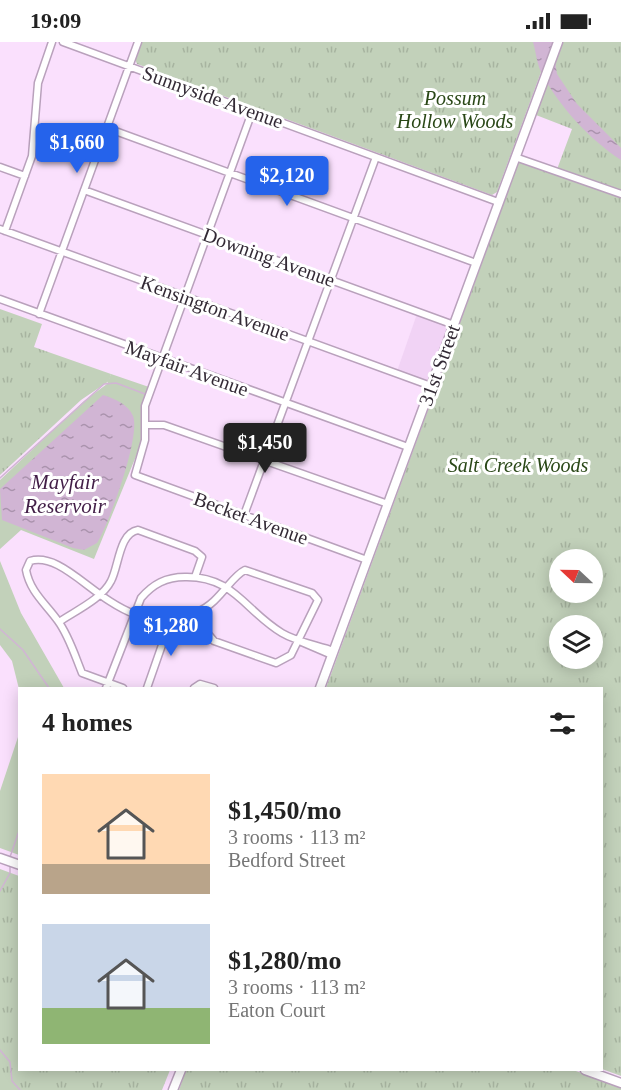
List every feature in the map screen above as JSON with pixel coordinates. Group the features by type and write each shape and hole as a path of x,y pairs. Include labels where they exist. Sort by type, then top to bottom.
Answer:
{"main road":[{"name":"31st Street","path":"320,687 557,45"},
{"path":"0,858 18,864"},
{"path":"173,1090 181,1071"},
{"path":"588,1071 621,1083"}],"street":[{"path":"3,230 25,176 35,139 38,83 52,42"},
{"name":"Sunnyside Avenue","path":"63,42 498,202"},
{"path":"39,314 138,42"},
{"path":"252,112 145,406 145,425 164,425 388,504"},
{"path":"107,128 476,263"},
{"path":"244,515 376,157"},
{"path":"515,157 621,194"},
{"path":"0,167 25,176"},
{"name":"Downing Avenue","path":"84,190 454,325"},
{"name":"Kensington Avenue","path":"3,230 431,386"},
{"name":"Mayfair Avenue","path":"0,299 408,447"},
{"name":"Becket Avenue","path":"145,425 144,445 135,475 367,560"},
{"path":"59,622 99,595 111,582 126,535 133,531 138,530 195,550 202,557 195,577"},
{"path":"197,613 203,628 214,641 272,663 288,658 297,640 318,605 315,595 249,570 239,573 228,588 216,601 197,613 162,619 133,614 113,606 63,567 37,559 30,561 26,570 42,603 59,622 82,673 107,686 133,614 141,598 151,587 172,578 195,577 212,580 228,588 271,626 297,640 333,653"},
{"path":"147,687 162,645 162,619"},
{"path":"196,687 200,684 210,687"}],"shaded area":[{"path":"418,311 449,323 426,385 396,374"}],"green space":[{"name":"Possum Hollow Woods","path":"141,42 552,42 497,192 492,195 137,64 135,59"},
{"name":"Salt Creek Woods","path":"563,42 621,42 621,1076 603,1069 603,687 326,687 520,159 556,172 572,129 536,115"},
{"path":"0,309 42,324 34,347 111,374 109,381 81,400 0,475"},
{"name":"Mayfair Reservoir","path":"111,374 149,387 141,411 141,444 94,559 21,530 0,549 0,480 84,401 107,384"},
{"path":"0,561 21,613 63,687 18,687 12,661 0,645"},
{"path":"18,737 18,855 0,848 0,791"},
{"path":"0,869 18,876 18,1071 170,1071 162,1090 0,1090"},
{"path":"186,1071 576,1071 621,1087 621,1090 179,1090"}],"water":[{"path":"533,42 552,42 557,74 577,104 621,148 621,160 576,122 557,98 540,70"},
{"name":"Mayfair Reservoir","path":"103,395 128,408 133,416 134,426 122,480 109,518 97,543 84,550 73,548 2,520 0,489"}],"waterway":[{"path":"0,478 104,384 116,383 145,394"},
{"path":"0,629 23,650 48,687"},
{"path":"10,857 18,834"},
{"path":"0,891 10,873 10,865"},
{"path":"0,1050 10,1062 12,1081 20,1090"}]}
